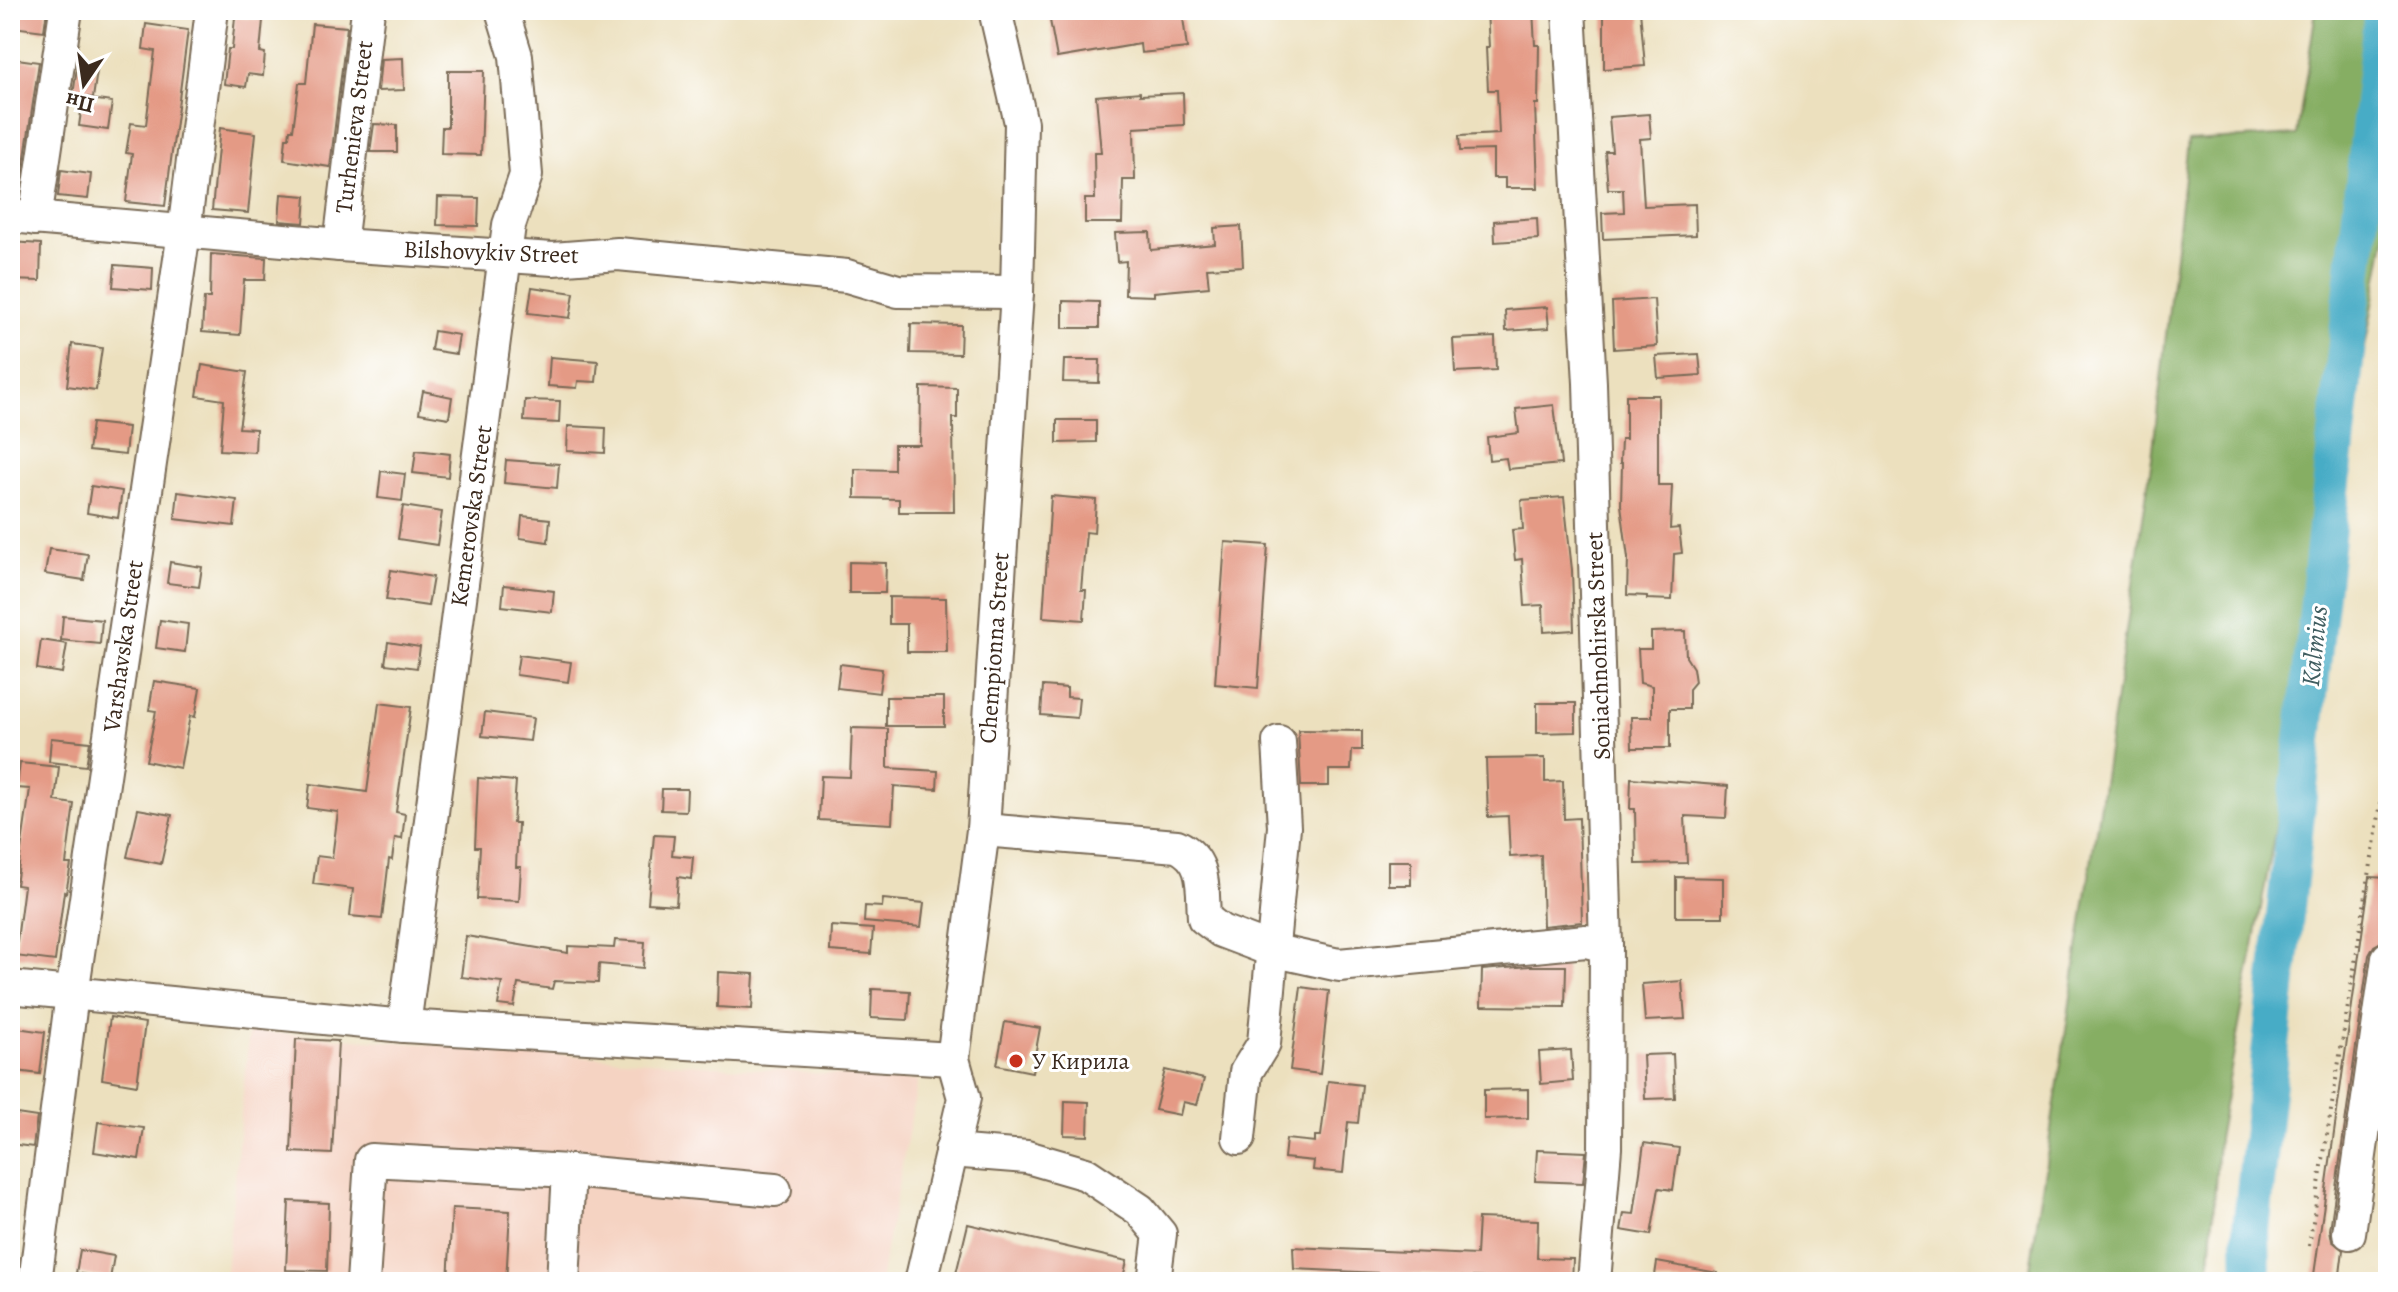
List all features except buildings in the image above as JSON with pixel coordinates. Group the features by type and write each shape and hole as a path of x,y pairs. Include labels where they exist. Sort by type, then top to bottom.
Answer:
{"street":[{"path":"22,217 66,10"},
{"name":"Varshavska Street","path":"35,1282 72,994 184,232 212,10"},
{"name":"Turhenieva Street","path":"340,245 368,10"},
{"name":"Kemerovska Street","path":"404,1026 509,225 526,175 516,56 502,10"},
{"name":"Chempionna Street","path":"921,1282 964,1098 953,1059 983,830 1017,292 1021,123 995,10"},
{"name":"Soniachnohirska Street","path":"1569,10 1590,383 1606,946 1605,1148 1594,1282"},
{"name":"Bilshovykiv Street","path":"22,217 340,245 553,259 618,254 847,276 898,291 1017,292"},
{"path":"1239,1138 1246,1072 1264,1043 1284,827 1279,742"},
{"path":"983,830 1177,846 1191,852 1200,866 1204,918 1221,931 1271,950 1339,965 1586,941 1606,946"},
{"path":"2349,1233 2388,958"},
{"path":"10,987 404,1026 953,1059"},
{"path":"951,1151 1027,1157 1086,1174 1140,1210 1160,1234 1154,1282"},
{"path":"363,1282 371,1160 569,1171 775,1190"},
{"path":"563,1282 569,1171"}],"path":[{"path":"2309,1246 2388,759"}],"shaded area":[{"path":"249,1031 918,1081 880,1282 225,1282"}],"green space":[{"path":"2316,10 2388,10 2388,224 2218,1139 2209,1282 2028,1282 2152,458 2188,141 2297,135"}],"waterway":[{"name":"Kalmius","path":"2252,1282 2251,1230 2383,10"}],"place":[{"name":"У Кирила","path":"1016,1061"}]}
